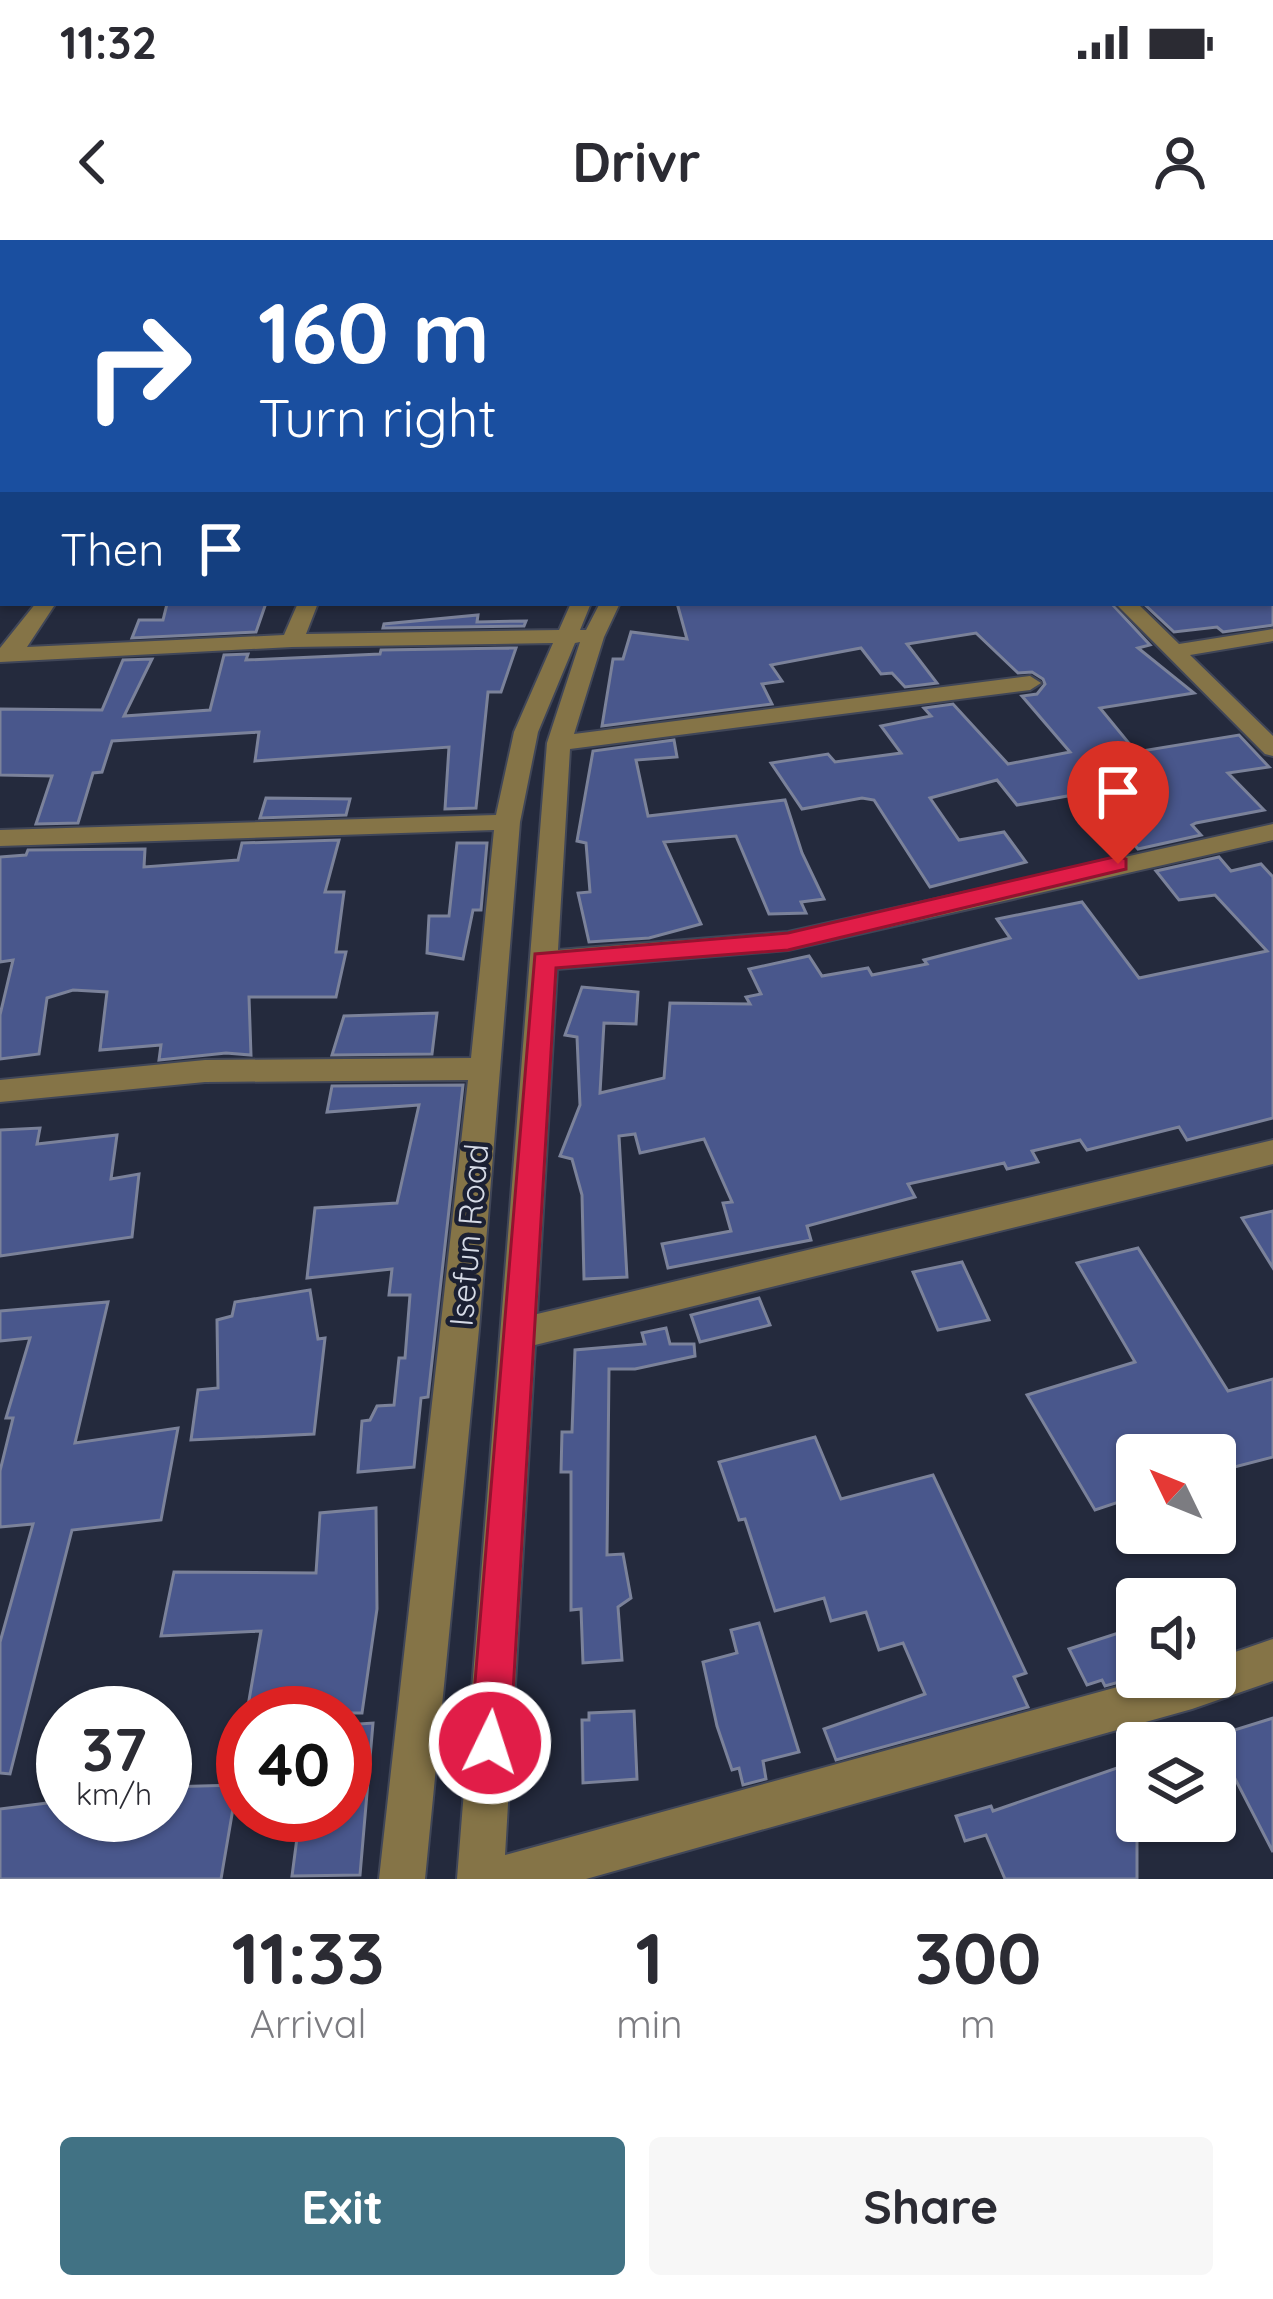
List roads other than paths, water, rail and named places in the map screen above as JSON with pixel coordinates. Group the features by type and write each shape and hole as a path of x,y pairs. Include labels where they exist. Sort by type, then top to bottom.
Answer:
{"street":[{"path":"6,655 44,606"},
{"path":"292,641 307,606"},
{"name":"Isefun Road","path":"402,1879 461,1329 507,822 526,733 579,606"},
{"name":"Isefun Road","path":"480,1879 559,743 593,638 609,606"},
{"path":"1128,606 1273,748"},
{"path":"1175,651 1273,635"},
{"path":"6,655 292,641 593,638"},
{"path":"559,743 1030,683"},
{"path":"0,838 507,822"},
{"path":"544,961 788,941 1273,832"},
{"path":"0,1091 205,1071 482,1069"},
{"path":"518,1334 1273,1152"},
{"path":"503,1879 1169,1694 1273,1660"}]}
